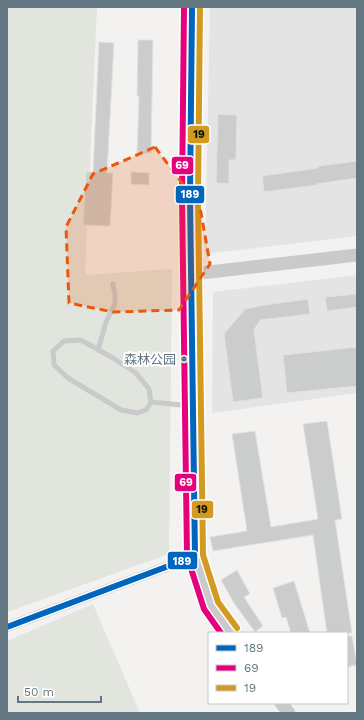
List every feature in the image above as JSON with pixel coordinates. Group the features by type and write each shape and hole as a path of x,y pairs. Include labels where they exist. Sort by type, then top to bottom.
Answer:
{"street":[{"path":"192,7 190,189 195,556 211,606 230,632"},
{"path":"192,274 357,255"},
{"path":"7,627 195,556"},
{"path":"282,704 289,713"}],"lane":[{"path":"98,350 106,322 115,304 113,284"},
{"path":"81,340 113,358 136,374 149,389 150,402 146,410 137,413 121,410 68,378 54,365 53,351 64,341 81,340"},
{"path":"150,402 193,406"}],"highlighted area":[{"path":"155,147 200,207 210,264 179,310 113,312 69,303 66,227 93,174"}],"shaded area":[{"path":"7,7 97,7 85,275 172,269 169,554 7,612"},
{"path":"210,7 357,7 357,236 205,254"},
{"path":"357,275 357,393 212,413 213,292"},
{"path":"93,604 140,713 7,713 7,641"}],"building":[{"path":"138,40 153,40 151,153 137,153 139,96 137,96"},
{"path":"99,42 114,43 107,173 113,173 110,226 83,225 86,172 93,172"},
{"path":"218,114 237,115 236,160 229,160 229,184 216,183"},
{"path":"357,161 357,178 264,192 262,176"},
{"path":"131,172 149,173 149,185 131,184"},
{"path":"357,294 357,307 327,311 325,297"},
{"path":"308,299 310,314 260,320 254,330 263,398 233,402 224,334 245,309"},
{"path":"357,347 357,386 287,393 283,355"},
{"path":"327,421 342,519 335,520 352,633 327,632 313,535 213,551 210,537 247,531 232,434 255,431 271,527 318,519 303,424"},
{"path":"237,570 250,594 244,597 263,626 255,632 234,603 221,580"},
{"path":"294,581 310,632 291,632 286,617 282,618 273,588"},
{"path":"348,636 352,636 357,665 348,667"}],"transit line":[{"name":"69","path":"184,7 182,197 187,556 204,609 220,632"},
{"name":"189","path":"7,627 195,556 190,197 192,7"},
{"name":"19","path":"200,7 198,197 203,555 218,602 237,628"}],"place":[{"name":"森林公园","path":"184,359"}]}
